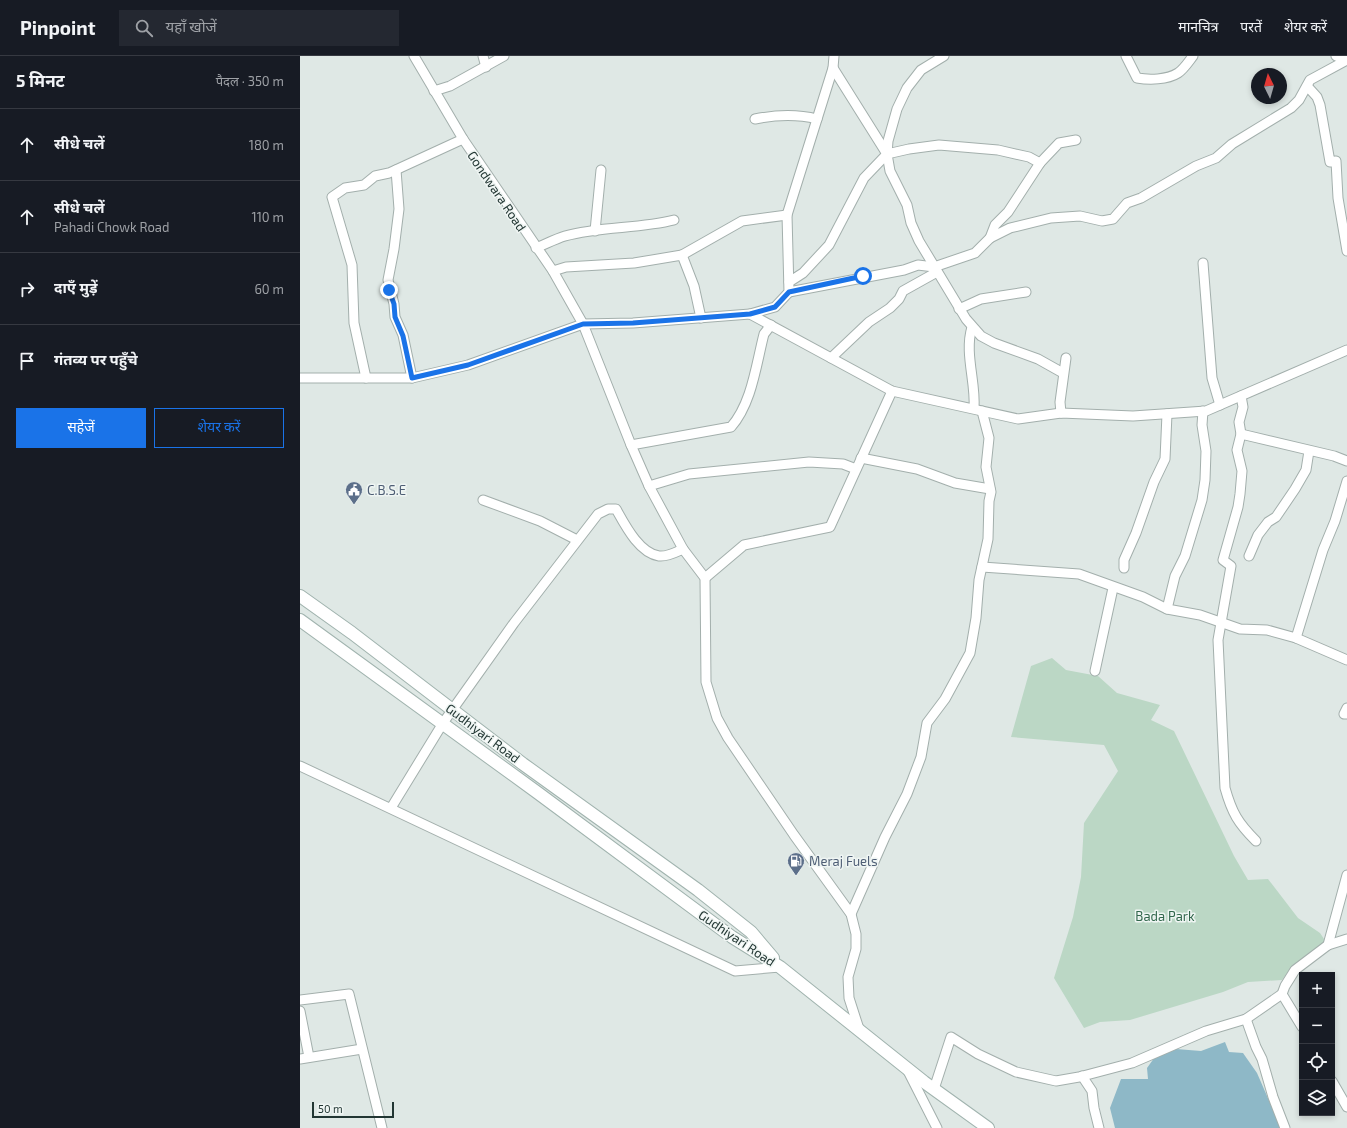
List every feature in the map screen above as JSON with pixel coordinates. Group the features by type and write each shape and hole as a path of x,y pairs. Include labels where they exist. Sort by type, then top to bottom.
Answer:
{"street":[{"name":"Gondwara Road","path":"414,56 463,139 553,271 583,324 631,445 649,486 683,549 705,578"},
{"path":"483,56 486,68"},
{"path":"434,91 450,86 486,68 504,56"},
{"path":"789,287 787,215 833,68 834,56"},
{"path":"944,56 920,70 907,88 897,109 888,140 887,154 890,171 907,205 911,223 959,309 972,327 981,336 994,343 1038,359 1063,373"},
{"path":"1126,56 1137,78 1145,79 1166,78 1179,73 1193,56"},
{"path":"1336,56 1346,60"},
{"path":"831,358 869,322 890,308 899,299 903,291 936,269 975,253 990,238 1010,228 1051,218 1080,216 1102,221 1113,219 1127,203 1141,198 1196,166 1216,158 1232,144 1291,108 1299,100 1310,80 1346,60"},
{"path":"833,68 887,154"},
{"path":"1307,86 1317,97 1320,105 1330,162 1336,161 1338,198 1347,251"},
{"path":"755,118 772,116 817,119"},
{"path":"366,378 354,322 352,265 332,197 345,188 364,184 375,176 396,170 463,139"},
{"path":"990,238 995,224 1008,212 1040,163 1059,143 1076,140"},
{"path":"300,378 412,378 468,365 583,324 633,323 750,314 775,307 789,287 828,245 864,178 887,154 939,145 998,150 1029,157 1040,163"},
{"path":"396,170 399,209 388,280 394,304 395,317 403,336 412,378"},
{"path":"595,231 601,170"},
{"path":"553,271 566,267 634,263 682,255 742,221 787,215"},
{"path":"536,248 565,236 640,225 656,225 674,220"},
{"path":"682,255 694,286 701,318"},
{"path":"1203,263 1212,378 1220,405"},
{"path":"789,287 904,270 918,265 936,269"},
{"path":"959,309 981,299 1026,292"},
{"path":"750,314 892,390 1018,419 1061,413 1133,416 1203,412 1347,350"},
{"path":"631,445 684,437 731,427 740,418 747,400 764,334 771,325"},
{"path":"851,914 885,837 907,794 921,757 927,724 945,699 970,653 976,618 979,580 988,539 990,489 986,467 989,438 978,410 970,370 972,327"},
{"path":"1061,413 1060,402 1066,358"},
{"path":"859,1029 849,998 848,977 856,948 856,934 851,914 790,829 728,738 717,718 706,682 705,578 744,545 830,527 892,390"},
{"path":"1241,396 1243,407 1239,422 1241,434 1237,450 1242,471 1240,494 1238,507 1223,560 1231,566 1218,640 1224,788 1231,808 1241,826 1256,841"},
{"path":"1167,609 1175,576 1185,556 1202,500 1205,480 1206,451 1202,425 1203,412"},
{"path":"1124,568 1124,560 1136,533 1154,482 1165,459 1167,414"},
{"path":"1241,434 1282,442 1347,461"},
{"path":"1249,556 1258,535 1268,522 1276,517 1306,470 1309,451"},
{"path":"861,458 917,469 955,484 990,489"},
{"path":"649,486 689,474 809,462 843,464 856,470"},
{"path":"1296,638 1322,550 1335,521 1347,481"},
{"path":"483,500 540,521 577,540"},
{"path":"391,808 452,710 514,623 598,514 608,509 616,509 626,526 649,552 660,556 667,556 683,549"},
{"path":"982,567 1079,574 1113,588 1143,597 1167,609 1200,615 1240,629 1267,630 1296,638 1347,660"},
{"path":"1095,671 1113,588"},
{"name":"Gudhiyari Road","path":"300,596 739,922 751,932 780,967"},
{"name":"Gudhiyari Road","path":"300,620 443,723 732,937 780,967"},
{"path":"1347,708 1344,714 1347,714"},
{"path":"300,766 729,968 735,970 780,967 906,1068 988,1128"},
{"path":"1328,945 1347,875"},
{"path":"934,1089 951,1037 978,1054 1016,1072 1056,1081 1132,1063 1206,1031 1246,1020 1282,994 1295,970 1328,945 1347,939"},
{"path":"300,1000 349,994 382,1128"},
{"path":"1282,994 1299,1022"},
{"path":"300,1011 304,1058 362,1049"},
{"path":"1246,1020 1262,1059 1273,1097 1285,1128"},
{"path":"906,1068 937,1128"},
{"path":"1082,1076 1092,1091 1099,1128"},
{"path":"1335,1086 1347,1107"}],"green space":[{"name":"Bada Park","path":"1052,658 1066,670 1098,676 1117,693 1160,705 1151,720 1174,731 1234,856 1248,880 1268,879 1298,918 1320,933 1328,945 1292,966 1282,980 1248,982 1223,992 1130,1020 1100,1022 1084,1028 1054,978 1073,917 1081,877 1084,823 1118,771 1104,745 1011,737 1031,666"}],"water":[{"path":"1225,1042 1229,1052 1243,1053 1257,1073 1281,1128 1115,1128 1110,1108 1121,1079 1148,1079 1147,1068 1157,1054 1176,1049 1201,1051"}],"place":[{"name":"C.B.S.E","path":"354,505"},
{"name":"Meraj Fuels","path":"796,876"}],"route":[{"path":"389,290 394,304 395,317 403,336 412,378 468,365 583,324 633,323 750,314 775,307 789,292 863,276"}]}
